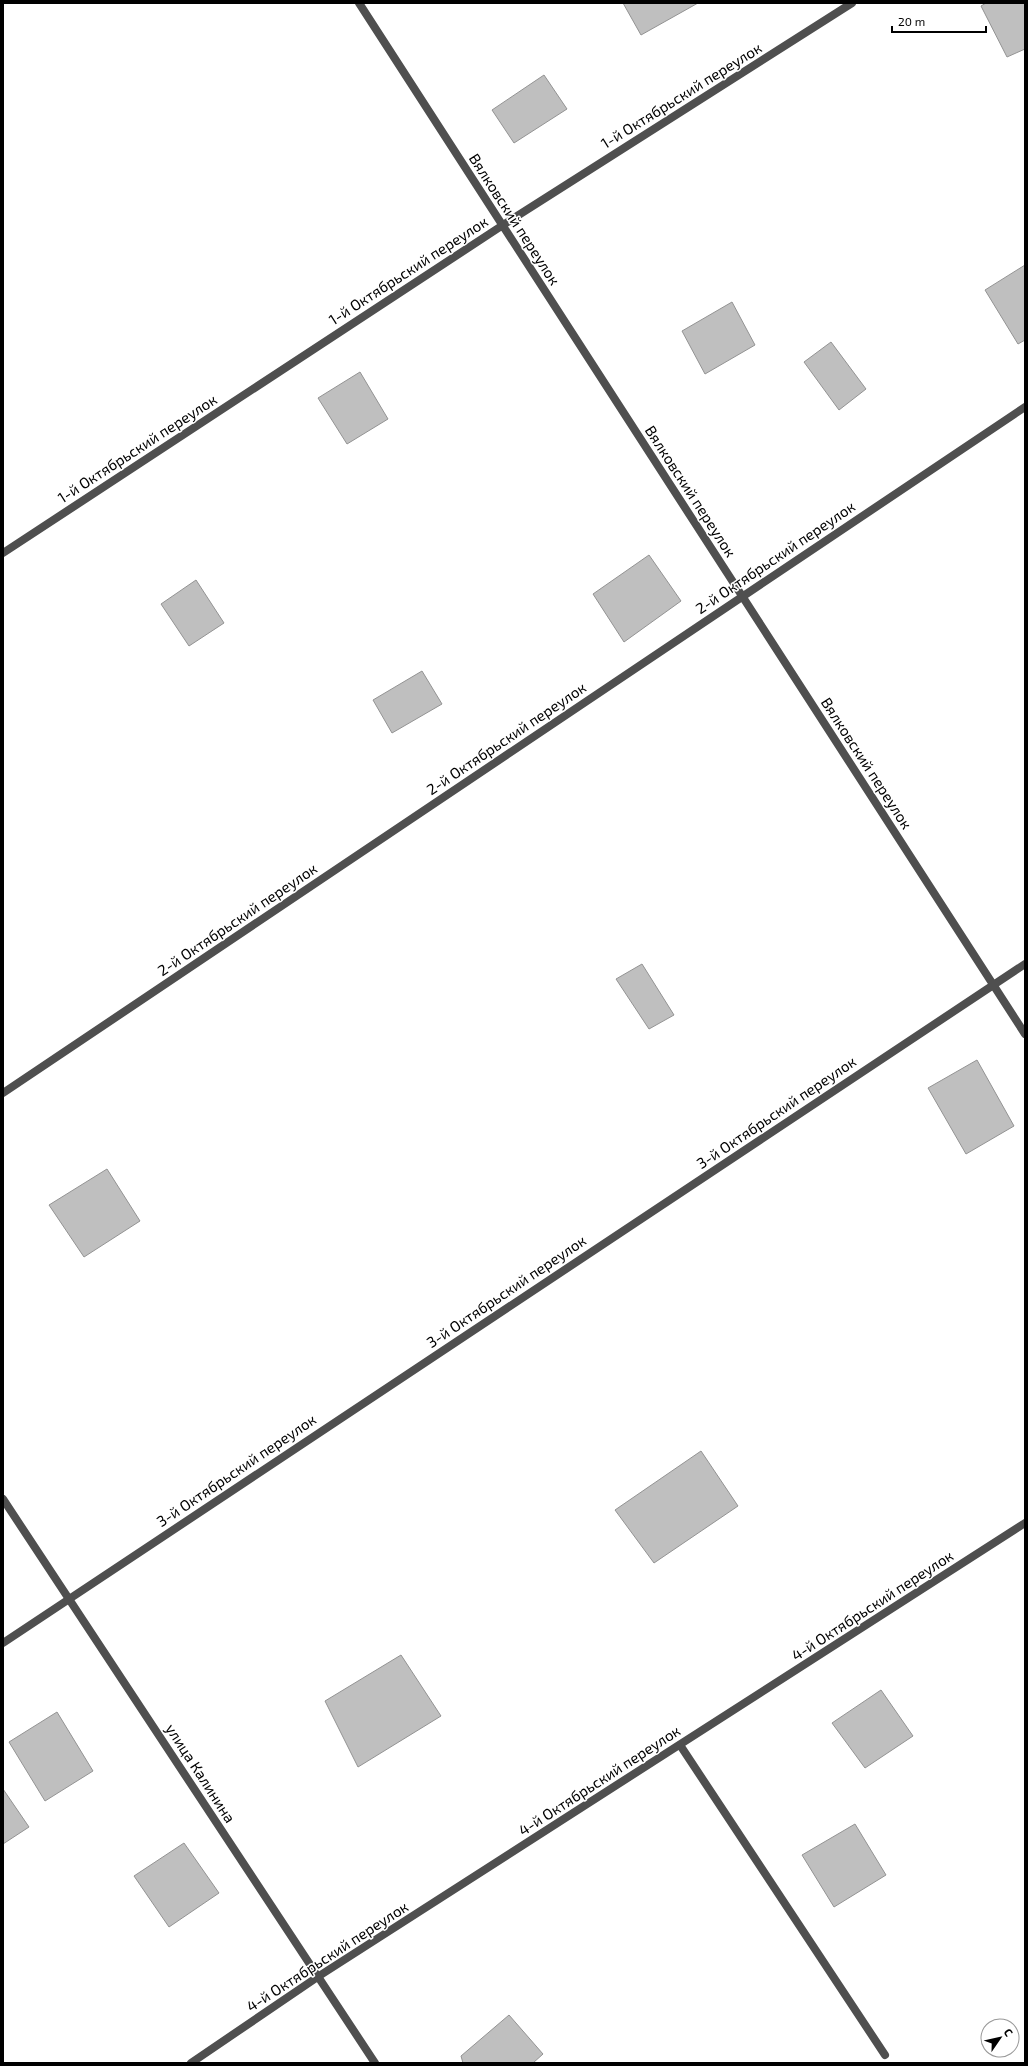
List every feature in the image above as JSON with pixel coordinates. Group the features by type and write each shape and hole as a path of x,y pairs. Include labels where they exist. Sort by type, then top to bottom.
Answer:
{"street":[{"name":"Вялковский переулок","path":"359,3 1025,1034"},
{"name":"1-й Октябрьский переулок","path":"3,553 502,225 852,3"},
{"name":"2-й Октябрьский переулок","path":"3,1093 742,595 1025,407"},
{"name":"3-й Октябрьский переулок","path":"3,1643 1025,964"},
{"name":"улица Калинина","path":"3,1499 375,2063"},
{"name":"4-й Октябрьский переулок","path":"190,2063 319,1976 1025,1523"},
{"path":"680,1745 885,2055"}],"building":[{"path":"623,3 698,3 641,35"},
{"path":"986,3 1025,3 1025,49 1007,57 981,6"},
{"path":"544,75 567,109 514,143 492,110"},
{"path":"1025,265 1025,340 1018,344 985,290"},
{"path":"732,302 755,345 705,374 682,331"},
{"path":"831,342 866,389 839,410 804,362"},
{"path":"360,372 388,419 347,444 318,398"},
{"path":"649,555 681,601 624,642 593,594"},
{"path":"196,580 224,623 189,646 161,604"},
{"path":"422,671 442,704 392,733 373,700"},
{"path":"642,964 674,1015 649,1029 616,979"},
{"path":"977,1060 1014,1126 966,1154 928,1088"},
{"path":"107,1169 140,1221 84,1257 49,1205"},
{"path":"701,1451 738,1506 654,1563 615,1510"},
{"path":"401,1655 441,1716 358,1767 325,1701"},
{"path":"881,1690 913,1736 865,1768 832,1723"},
{"path":"57,1712 93,1771 45,1801 9,1742"},
{"path":"3,1789 29,1827 3,1844"},
{"path":"855,1824 886,1875 834,1907 802,1855"},
{"path":"184,1843 219,1893 169,1927 134,1876"},
{"path":"509,2015 543,2054 533,2063 463,2063 461,2056"}]}
